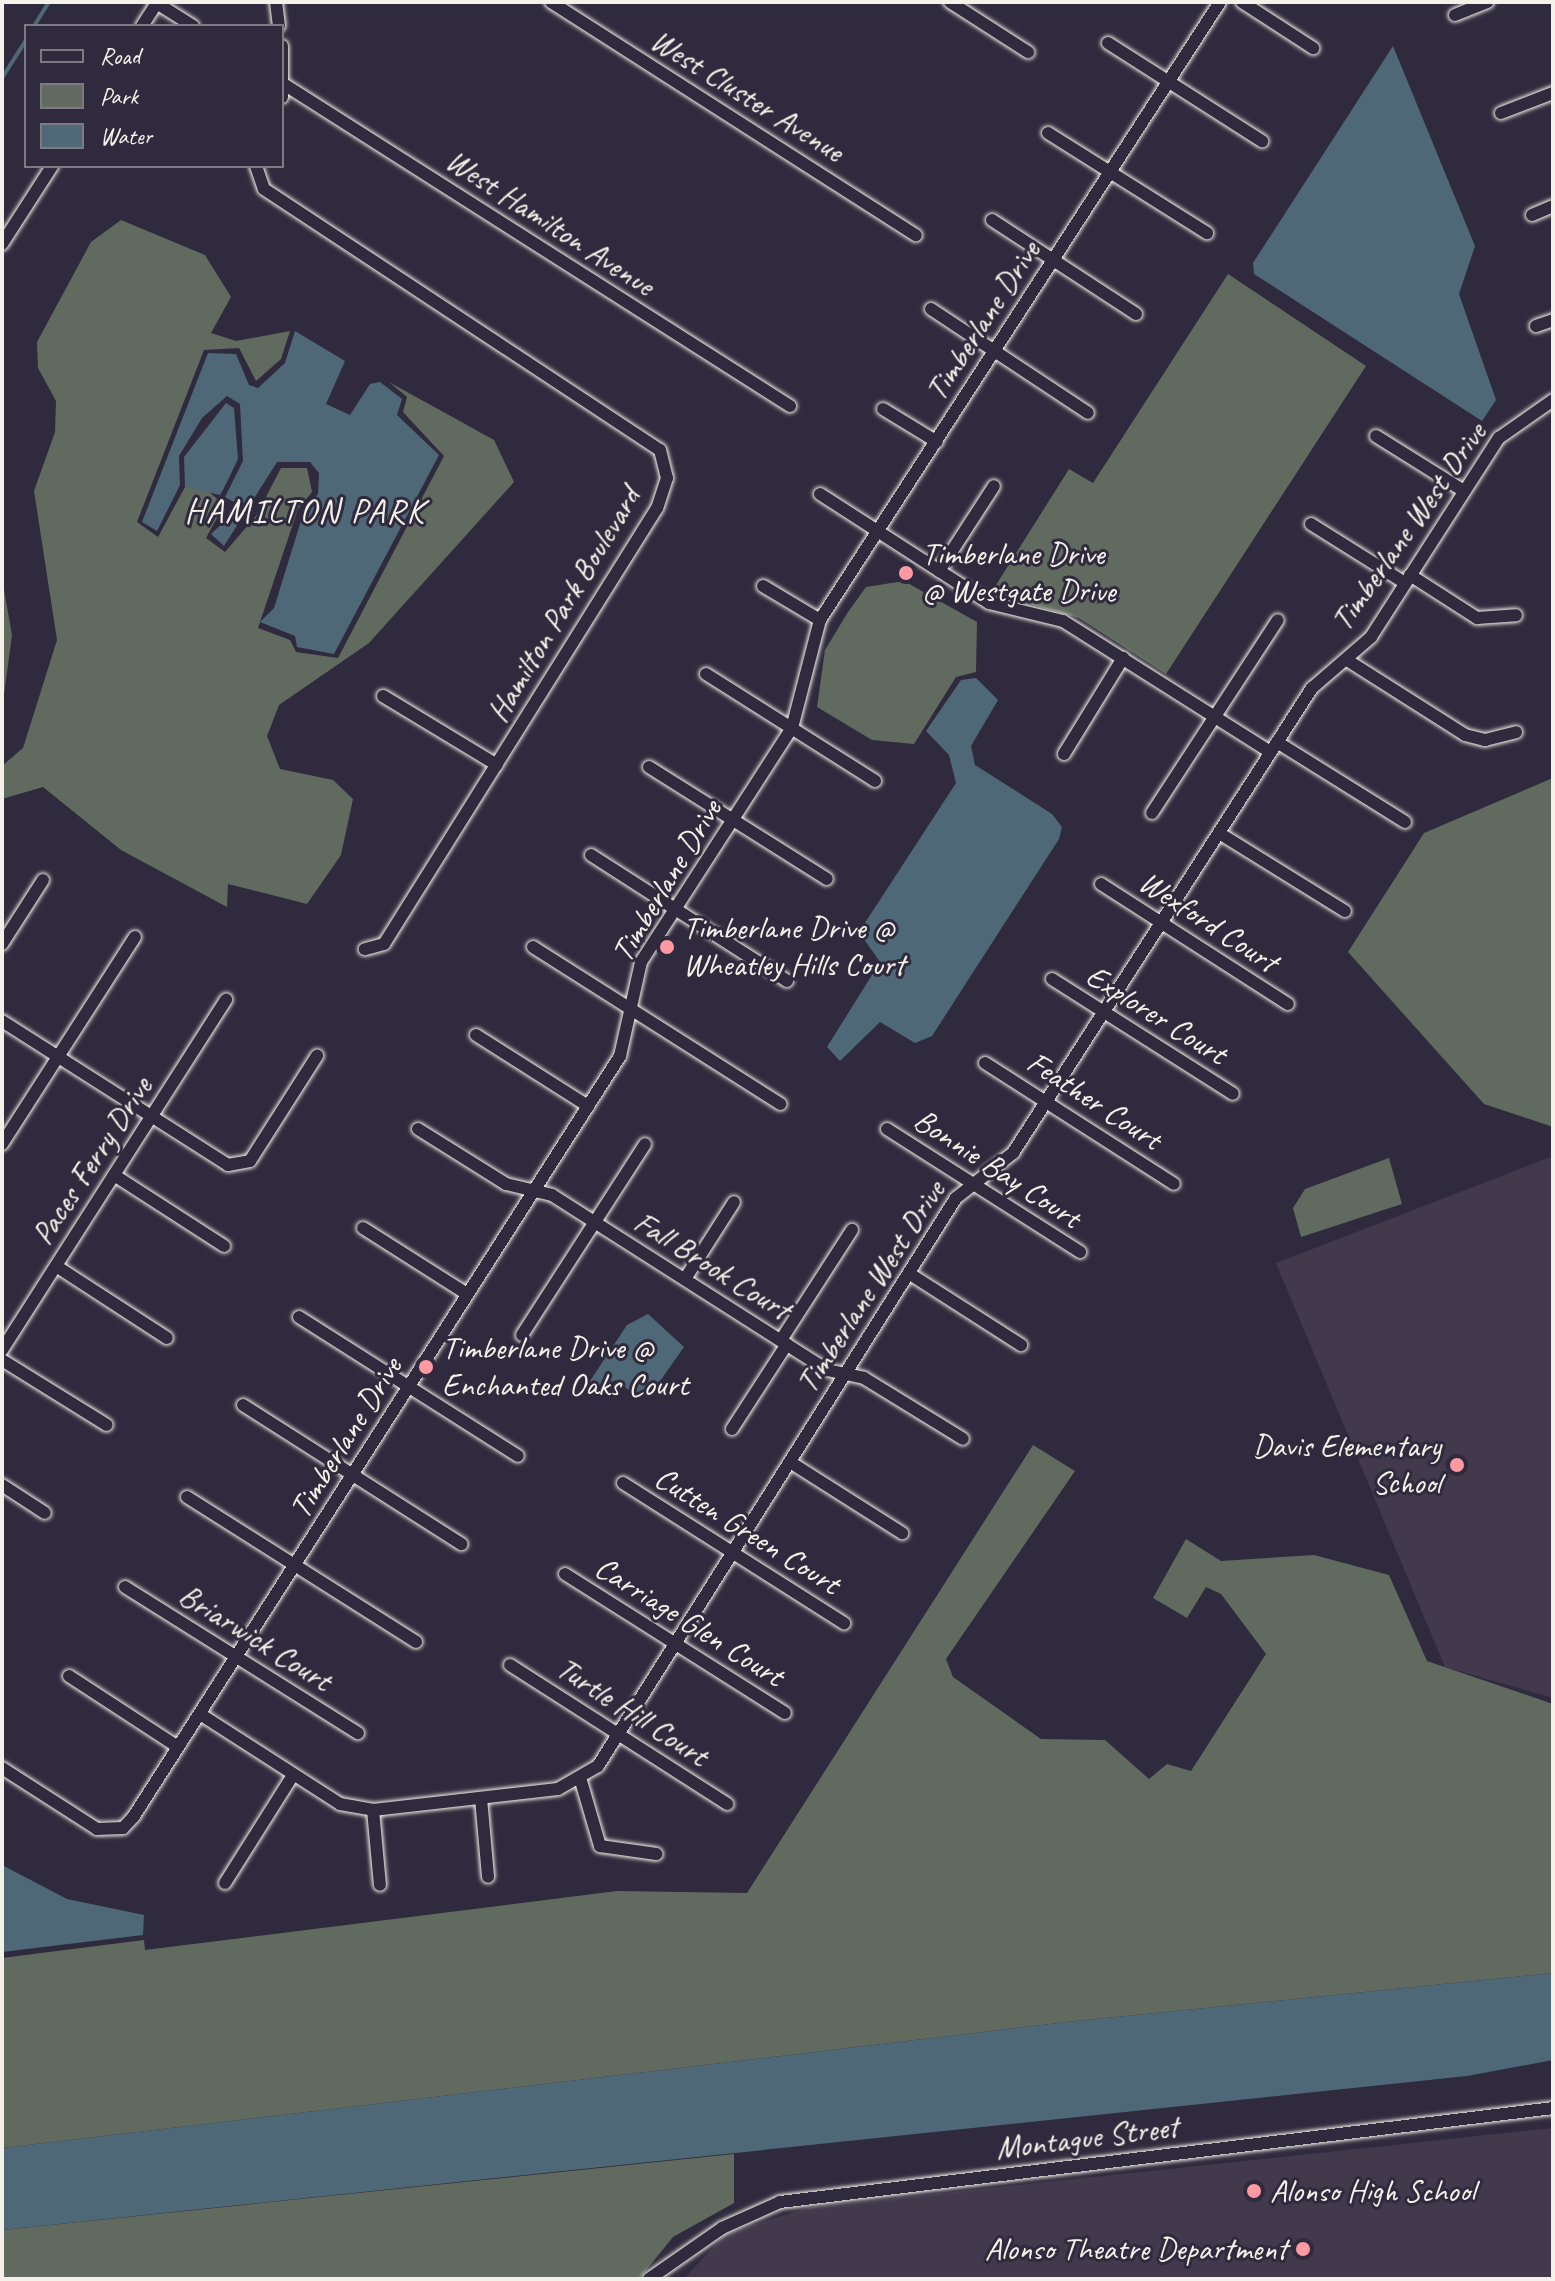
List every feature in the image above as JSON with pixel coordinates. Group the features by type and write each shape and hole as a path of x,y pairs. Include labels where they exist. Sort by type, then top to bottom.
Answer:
{"street":[{"path":"143,24 156,2 190,24"},
{"path":"276,2 279,24"},
{"name":"West Cluster Avenue","path":"551,2 916,235"},
{"path":"950,2 1028,52"},
{"name":"Timberlane Drive","path":"2,1768 111,1831 134,1816 620,1056 641,962 792,728 820,620 1220,2"},
{"path":"1242,2 1313,48"},
{"path":"1455,15 1488,2"},
{"path":"1108,43 1262,141"},
{"name":"West Hamilton Avenue","path":"284,89 790,406"},
{"path":"1501,113 1553,93"},
{"path":"1048,133 1207,233"},
{"path":"2,244 51,168"},
{"name":"Hamilton Park Boulevard","path":"257,168 264,189 660,450 667,478 657,508 384,944 365,949"},
{"path":"1532,215 1553,206"},
{"path":"992,220 1136,314"},
{"path":"931,309 1088,413"},
{"path":"1536,326 1553,320"},
{"name":"Timberlane West Drive","path":"581,1781 618,1734 970,1182 1013,1153 1312,688 1347,660 1407,579 1499,438 1553,400"},
{"path":"883,409 937,442"},
{"path":"1376,436 1464,491"},
{"path":"939,571 994,486"},
{"path":"820,494 989,603 1063,621 1213,715 1405,822"},
{"path":"1311,524 1477,618 1516,615"},
{"path":"763,586 820,620"},
{"path":"1152,813 1213,715 1278,620"},
{"path":"1064,754 1123,658"},
{"path":"1347,660 1465,735 1485,740 1516,732"},
{"path":"706,674 875,781"},
{"path":"383,696 497,765"},
{"path":"649,767 827,879"},
{"path":"1219,833 1345,911"},
{"path":"591,855 787,981"},
{"path":"2,944 43,880"},
{"name":"Wexford Court","path":"1101,884 1288,1004"},
{"path":"2,1144 135,937"},
{"path":"533,947 780,1104"},
{"name":"Explorer Court","path":"1052,979 1233,1094"},
{"name":"Paces Ferry Drive","path":"2,1350 226,1000"},
{"path":"2,1021 228,1165 250,1161 317,1056"},
{"path":"476,1035 588,1106"},
{"name":"Feather Court","path":"985,1063 1174,1184"},
{"name":"Fall Brook Court","path":"418,1129 533,1193 552,1195 784,1342 963,1439"},
{"name":"Bonnie Bay Court","path":"887,1129 1080,1252"},
{"path":"522,1335 645,1144"},
{"path":"114,1175 224,1246"},
{"path":"685,1279 734,1202"},
{"path":"363,1228 467,1294"},
{"path":"732,1429 852,1230"},
{"path":"56,1266 167,1338"},
{"path":"910,1274 1021,1345"},
{"path":"299,1317 518,1456"},
{"path":"2,1360 107,1425"},
{"path":"243,1405 461,1544"},
{"path":"790,1462 902,1533"},
{"name":"Cutten Green Court","path":"623,1483 844,1623"},
{"path":"2,1485 45,1513"},
{"path":"187,1497 416,1642"},
{"name":"Carriage Glen Court","path":"565,1574 785,1713"},
{"name":"Briarwick Court","path":"125,1587 358,1733"},
{"name":"Turtle Hill Court","path":"510,1665 727,1804"},
{"path":"69,1676 178,1747"},
{"path":"200,1714 340,1804 373,1810 481,1798 581,1781 600,1846 656,1854"},
{"path":"225,1883 293,1775"},
{"path":"481,1798 488,1877"},
{"path":"373,1810 380,1885"},
{"name":"Montague Street","path":"649,2279 722,2228 780,2202 1553,2108"}],"shaded area":[{"name":"Davis Elementary School","path":"1553,1156 1553,1698 1445,1667 1276,1263"},
{"name":"Alonso High School","path":"1553,2128 1553,2279 684,2279 726,2233 811,2207"}],"green space":[{"path":"121,220 205,255 231,297 211,333 236,341 290,331 281,359 256,381 239,348 204,350 137,522 158,537 185,487 207,490 224,505 206,538 225,552 256,516 281,468 307,468 312,492 298,509 258,628 290,640 296,652 338,658 444,456 403,412 407,397 389,382 494,440 514,482 369,643 279,705 267,736 280,769 333,780 353,799 341,855 307,904 228,884 227,907 121,850 43,787 2,799 2,766 23,748 57,640 34,491 55,432 56,401 38,368 37,342 91,242"},
{"path":"1228,274 1366,366 1166,674 1079,618 991,593 1069,469 1093,483"},
{"path":"2,578 12,635 2,709"},
{"path":"904,581 977,622 976,672 956,677 914,744 872,740 817,707 825,650 848,612 866,587"},
{"path":"1553,778 1553,1127 1484,1104 1348,952 1424,833"},
{"path":"1389,1158 1402,1204 1301,1237 1293,1208 1305,1189"},
{"path":"1033,1445 1075,1471 946,1659 953,1677 1041,1739 1105,1740 1149,1779 1167,1764 1191,1771 1266,1654 1221,1594 1206,1587 1187,1618 1153,1598 1186,1539 1221,1561 1314,1555 1389,1575 1427,1661 1553,1704 1553,1973 1076,2021 2,2148 2,1958 144,1940 145,1950 617,1891 747,1893"},
{"path":"734,2154 734,2203 673,2237 639,2279 2,2279 2,2230"}],"water":[{"path":"1393,46 1475,246 1459,294 1496,400 1482,421 1254,274 1253,263"},
{"path":"295,331 345,361 326,404 350,415 370,384 380,382 402,399 397,415 439,455 334,654 297,647 295,636 260,622 274,608 304,511 318,494 319,473 310,462 277,462 224,546 211,534 228,518 234,502 225,497 243,461 240,404 227,396 202,418 179,456 180,485 157,531 142,522 208,353 236,354 249,385 258,388 285,363"},
{"path":"226,403 234,408 238,459 224,488 220,495 185,487 184,457"},
{"path":"976,678 998,700 971,746 975,765 1052,814 1062,827 1059,839 932,1036 915,1043 880,1022 840,1061 827,1047 880,962 859,932 956,783 949,755 926,731 961,680"},
{"path":"648,1314 684,1347 651,1394 635,1395 616,1380 580,1396 627,1325"},
{"path":"2,1865 67,1899 144,1915 143,1935 2,1952"},
{"path":"1553,1973 1553,2060 1467,2076 2,2230 2,2148 1076,2021"}],"waterway":[{"path":"35,24 49,2"},
{"path":"2,78 24,43"}],"place":[{"name":"Timberlane Drive @ Westgate Drive","path":"906,573"},
{"name":"Timberlane Drive @ Wheatley Hills Court","path":"667,947"},
{"name":"Timberlane Drive @ Enchanted Oaks Court","path":"426,1367"},
{"name":"Davis Elementary School","path":"1457,1465"},
{"name":"Alonso High School","path":"1254,2191"},
{"name":"Alonso Theatre Department","path":"1303,2249"}],"district":[{"name":"HAMILTON PARK","path":"305,511"}]}
